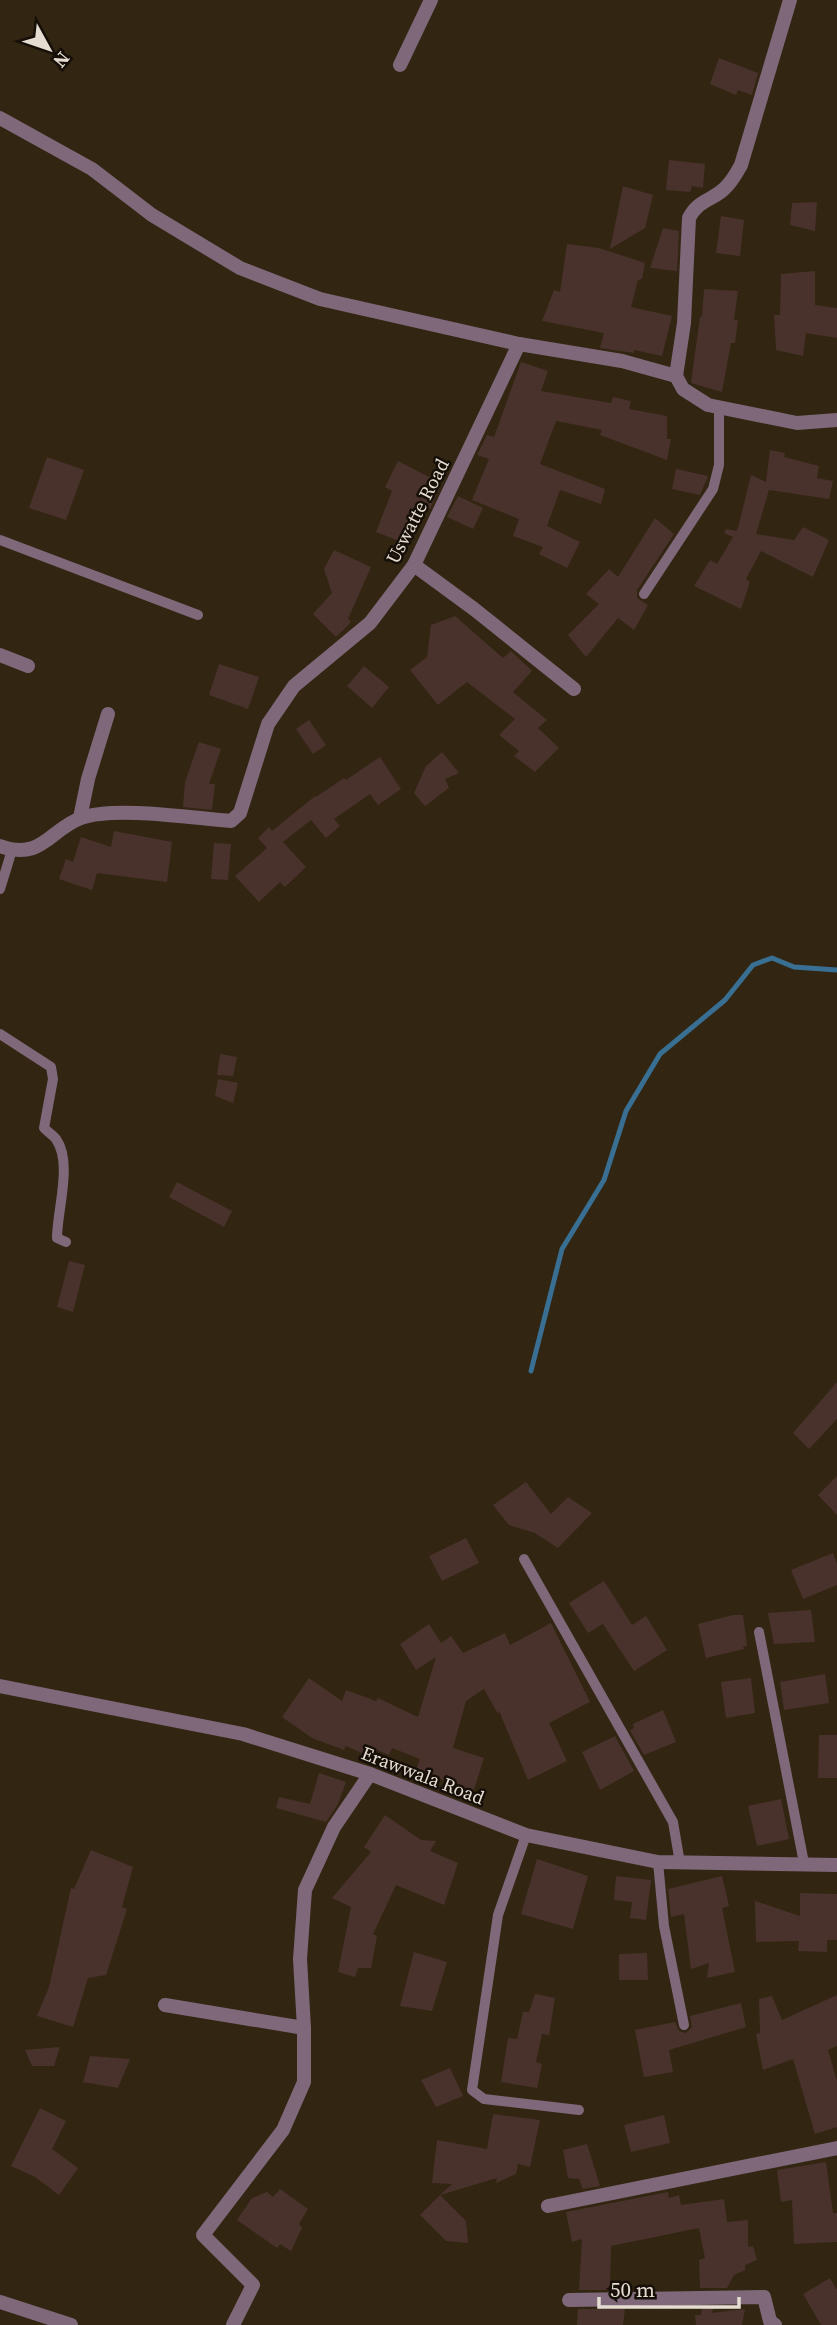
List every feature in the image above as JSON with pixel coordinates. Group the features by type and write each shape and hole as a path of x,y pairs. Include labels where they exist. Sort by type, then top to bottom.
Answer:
{"street":[{"path":"401,65 430,0"},
{"path":"790,0 741,165 728,185 695,208 690,218 684,323 676,376 683,389 708,405 797,423 837,420"},
{"path":"0,118 92,169 152,215 240,268 320,299 519,344 622,361 676,376"},
{"name":"Uswatte Road","path":"6,848 37,848 80,818 107,813 231,821 240,813 268,724 294,687 370,623 414,565 519,344"},
{"path":"414,565 574,689"},
{"path":"0,655 28,666"},
{"path":"80,818 88,779 108,714"},
{"name":"Erawwala Road","path":"0,1686 243,1734 370,1774 526,1835 658,1862 837,1865"},
{"path":"233,2325 253,2285 203,2235 283,2130 304,2082 300,1959 305,1890 334,1827 370,1774"},
{"path":"165,2005 304,2028"},
{"path":"548,2206 837,2148"},
{"path":"569,2300 764,2297 770,2320 775,2325"},
{"path":"0,2302 71,2325"}],"lane":[{"path":"644,594 713,489 719,466 719,407"},
{"path":"0,540 198,615"},
{"path":"0,889 6,848"},
{"path":"0,1034 51,1067 53,1079 44,1128 57,1140 62,1162 64,1173 57,1218 57,1238 66,1242"},
{"path":"524,1559 673,1822 680,1863"},
{"path":"759,1632 804,1863"},
{"path":"526,1835 498,1915 472,2090 485,2099 579,2110"},
{"path":"658,1862 664,1926 684,2025"}],"building":[{"path":"719,58 758,73 752,95 738,90 736,95 710,84"},
{"path":"669,160 705,164 703,188 692,186 690,192 666,190"},
{"path":"623,186 653,195 645,228 610,249"},
{"path":"817,202 815,231 790,225 792,203"},
{"path":"721,216 744,220 740,256 716,253"},
{"path":"663,228 679,231 677,271 650,268"},
{"path":"567,244 599,248 645,263 631,307 672,316 662,356 634,350 634,353 600,348 604,333 542,321 554,290 560,292"},
{"path":"815,271 815,305 837,308 837,338 806,333 803,356 776,350 774,315 780,315 781,274"},
{"path":"704,289 738,291 734,320 738,320 735,343 731,343 722,392 691,383"},
{"path":"521,362 548,371 541,391 611,403 613,397 631,401 629,409 667,416 667,439 671,439 667,460 600,435 602,430 556,421 540,464 605,489 601,504 560,490 547,526 580,542 567,568 539,554 543,547 513,536 519,519 472,500 489,459 477,455 487,435 494,437"},
{"path":"770,450 785,453 784,457 819,466 817,478 833,481 829,499 769,490 756,534 794,540 803,527 829,540 813,577 761,551 746,579 750,582 741,609 694,586 710,560 717,564 733,537 724,533 726,529 736,531 738,528 751,475 766,482"},
{"path":"47,457 84,470 66,520 29,508"},
{"path":"398,461 437,481 435,485 440,487 430,509 422,505 407,544 376,532 392,491 385,487"},
{"path":"676,469 708,476 700,495 672,489"},
{"path":"458,496 483,508 473,529 447,517"},
{"path":"655,518 674,534 637,590 637,598 648,605 634,630 618,618 586,657 568,635 599,604 586,594 609,569 618,577"},
{"path":"334,550 371,567 348,619 351,622 336,637 313,614 332,593 324,569"},
{"path":"455,616 503,658 511,651 532,671 513,692 547,720 538,728 559,748 535,772 514,756 519,751 499,735 515,719 467,682 438,705 410,670 427,657 431,625"},
{"path":"219,664 259,677 248,709 209,695"},
{"path":"364,666 389,687 372,708 347,686"},
{"path":"309,720 326,745 313,754 296,729"},
{"path":"199,742 221,749 209,784 215,784 212,810 183,807 185,782"},
{"path":"442,752 459,773 445,779 449,788 425,806 414,793 426,766"},
{"path":"380,757 401,789 378,805 370,794 334,819 340,826 326,838 311,820 283,842 306,867 285,887 280,882 259,902 235,876 267,848 258,838 269,827 272,831 315,796 344,778 346,780"},
{"path":"114,831 172,842 167,882 97,873 92,890 59,879 66,859 73,862 81,837 111,847"},
{"path":"214,843 231,844 228,880 211,879"},
{"path":"220,1054 237,1057 233,1076 217,1075"},
{"path":"218,1079 238,1083 233,1103 215,1096"},
{"path":"177,1182 232,1211 224,1227 169,1197"},
{"path":"69,1261 85,1265 73,1312 57,1307"},
{"path":"837,1382 837,1419 809,1449 793,1433"},
{"path":"837,1476 837,1515 818,1495"},
{"path":"526,1482 551,1514 568,1497 592,1513 558,1548 535,1533 509,1525 493,1505"},
{"path":"466,1538 479,1563 442,1581 429,1556"},
{"path":"833,1553 837,1564 837,1585 803,1599 791,1570"},
{"path":"604,1581 632,1625 646,1616 667,1650 634,1671 603,1624 588,1633 569,1603"},
{"path":"811,1610 815,1642 774,1644 768,1613"},
{"path":"743,1615 747,1646 706,1658 698,1624"},
{"path":"551,1623 590,1702 549,1723 567,1761 528,1780 499,1711 498,1714 484,1689 466,1701 453,1748 484,1758 472,1796 449,1788 451,1783 416,1770 420,1759 392,1748 389,1755 377,1750 373,1758 346,1746 344,1750 312,1738 282,1717 309,1678 342,1701 346,1690 376,1701 378,1698 418,1717 436,1657 416,1670 400,1644 429,1624 441,1643 451,1636 463,1653 505,1633 510,1645"},
{"path":"825,1674 829,1703 784,1710 780,1682"},
{"path":"751,1678 755,1713 726,1718 721,1682"},
{"path":"663,1710 676,1742 644,1755 630,1730 634,1728 633,1724"},
{"path":"819,1735 837,1735 837,1778 818,1778"},
{"path":"615,1736 634,1771 600,1790 582,1752"},
{"path":"319,1773 346,1782 338,1804 326,1822 276,1808 279,1797 310,1804"},
{"path":"781,1799 789,1839 757,1846 748,1806"},
{"path":"385,1815 421,1840 436,1841 430,1851 458,1863 444,1905 396,1885 373,1934 377,1936 371,1968 358,1968 355,1977 338,1972 351,1907 332,1898 371,1852 364,1847"},
{"path":"91,1850 133,1867 122,1907 127,1909 106,1975 88,1978 73,2027 37,2016 49,1987 71,1888 74,1889"},
{"path":"537,1859 588,1876 573,1929 521,1914"},
{"path":"616,1876 651,1880 646,1920 630,1918 632,1902 614,1900"},
{"path":"722,1876 729,1906 722,1908 735,1972 707,1978 709,1963 691,1969 684,1914 671,1917 668,1889"},
{"path":"800,1893 837,1894 837,1940 827,1940 827,1952 798,1951 799,1941 756,1942 755,1901 800,1916"},
{"path":"414,1952 447,1962 432,2011 400,2006"},
{"path":"647,1953 648,1980 619,1980 619,1954"},
{"path":"535,1994 555,1998 549,2035 542,2034 536,2062 542,2064 537,2088 501,2082 508,2038 517,2039 523,2012 529,2012"},
{"path":"837,1995 837,2046 828,2050 837,2081 837,2127 815,2134 793,2059 763,2070 756,2034 760,2033 759,1999 772,1996 782,2020"},
{"path":"741,2003 746,2027 669,2050 673,2072 644,2077 635,2030 675,2022 679,2031 686,2033 692,2027 690,2016"},
{"path":"60,2047 54,2066 32,2066 25,2050"},
{"path":"90,2056 130,2059 118,2088 83,2082"},
{"path":"450,2068 463,2096 436,2107 421,2080"},
{"path":"40,2108 66,2121 52,2149 78,2168 59,2195 35,2177 11,2166"},
{"path":"493,2114 540,2120 530,2167 518,2164 516,2174 496,2183 497,2178 440,2195 452,2184 432,2183 437,2140 487,2149"},
{"path":"664,2115 670,2143 631,2152 624,2125"},
{"path":"587,2144 600,2186 583,2189 579,2179 568,2178 563,2150"},
{"path":"826,2162 833,2213 837,2213 837,2242 794,2244 792,2200 781,2202 777,2170"},
{"path":"280,2189 308,2209 299,2224 302,2228 291,2251 280,2244 277,2248 237,2220 252,2198 267,2192 273,2197"},
{"path":"668,2192 669,2198 679,2195 681,2205 724,2199 727,2222 748,2220 748,2247 753,2246 757,2260 745,2265 745,2270 734,2275 727,2288 700,2288 699,2260 705,2258 699,2228 611,2246 610,2290 579,2290 582,2239 572,2242 566,2212"},
{"path":"440,2195 466,2221 468,2243 446,2241 420,2215"},
{"path":"830,2278 837,2290 837,2325 821,2325 803,2294"},
{"path":"715,2307 711,2313 745,2309 742,2325 696,2325 695,2315 701,2315 702,2308"},
{"path":"578,2309 625,2309 623,2325 577,2325"}],"waterway":[{"path":"531,1371 562,1249 604,1180 626,1111 660,1054 725,1000 753,965 772,958 794,967 837,970"}]}
